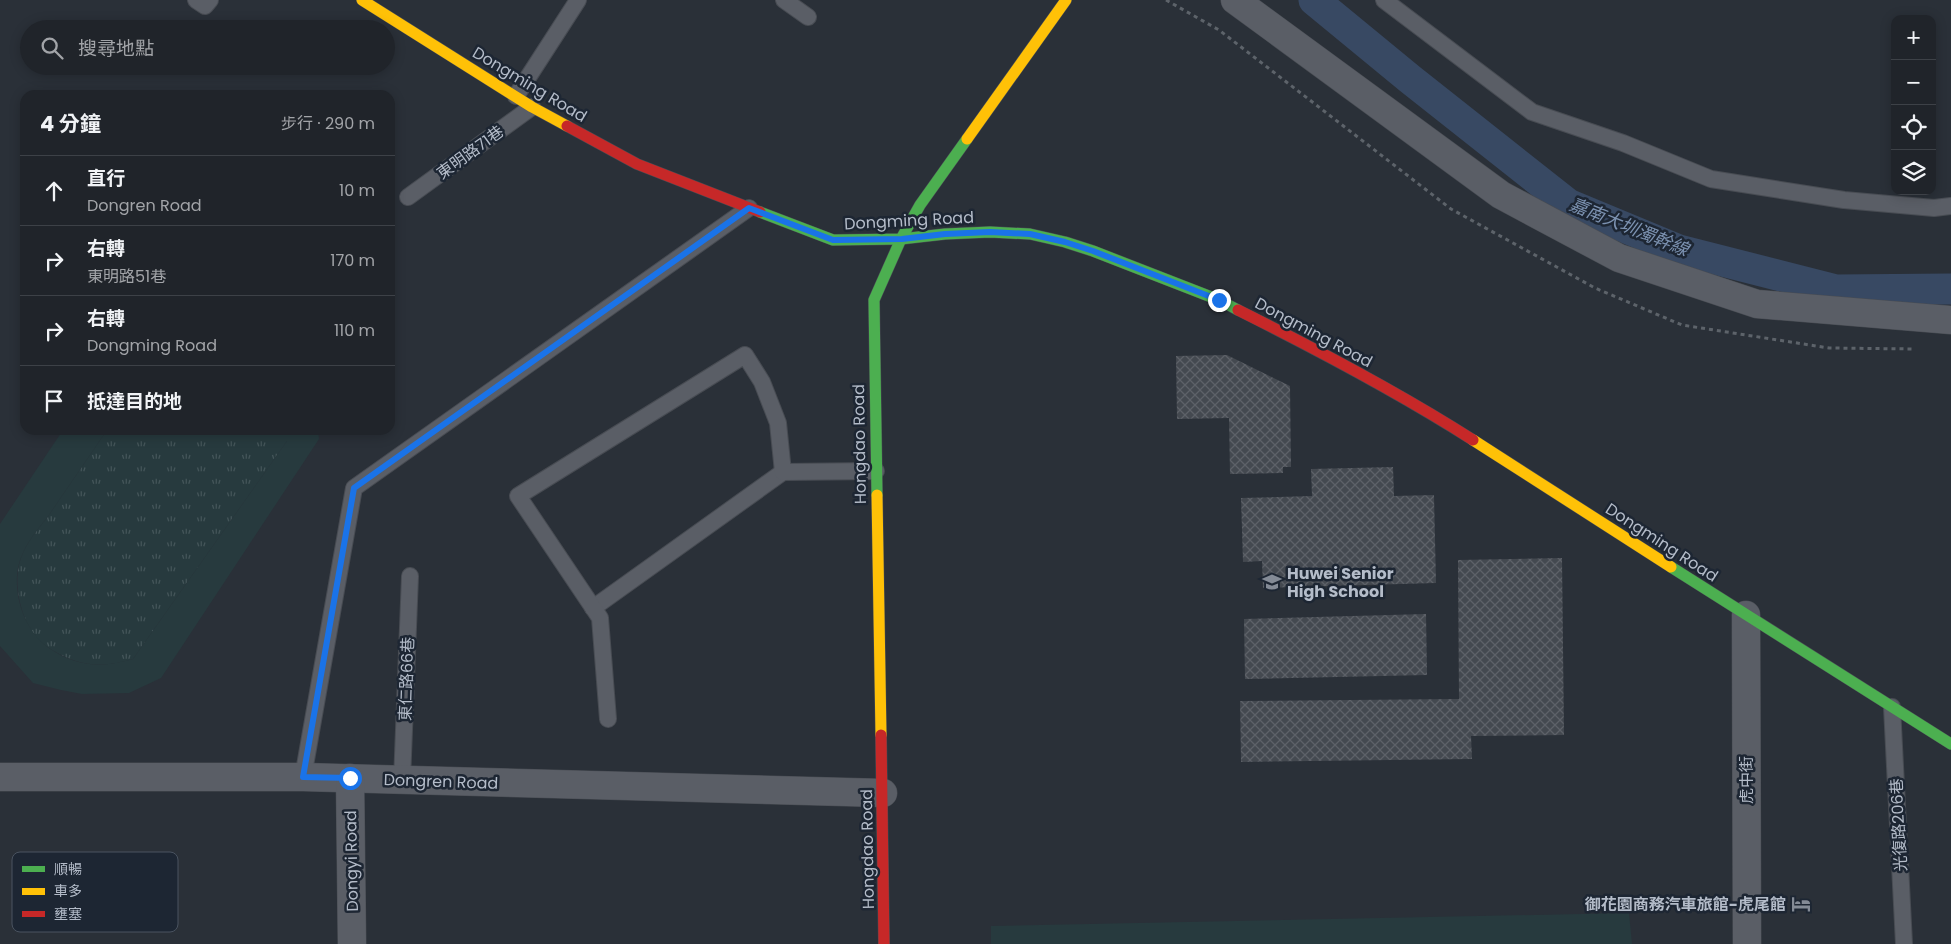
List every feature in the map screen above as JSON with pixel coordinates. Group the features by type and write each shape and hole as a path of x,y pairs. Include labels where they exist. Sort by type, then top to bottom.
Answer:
{"street":[{"name":"Dongming Road","path":"362,0 394,20"},
{"name":"Hongdao Road","path":"884,944 874,300 920,205 1066,0"},
{"path":"1235,0 1500,194 1619,258 1757,304 1951,320"},
{"name":"Dongming Road","path":"395,21 532,107 637,164 833,240 902,239 945,234 990,232 1030,234 1093,251 1219,300 1319,351 1439,418 1951,744"},
{"name":"虎中街","path":"1746,615 1747,944"},
{"name":"Dongren Road","path":"0,777 303,777 882,793"},
{"name":"Dongyi Road","path":"350,778 352,944"}],"lane":[{"path":"196,0 205,6 210,0"},
{"path":"516,96 578,0"},
{"path":"784,0 808,17"},
{"path":"1384,0 1532,112 1623,143 1711,179 1844,200 1934,208 1951,206"},
{"name":"東明路71巷","path":"408,197 532,107"},
{"path":"303,777 354,488 749,208"},
{"path":"608,719 600,618 518,496 744,355 762,382 778,423 783,472"},
{"path":"593,608 783,472 876,471"},
{"name":"東仁路66巷","path":"402,781 410,576"},
{"name":"光復路206巷","path":"1892,707 1904,944"}],"green space":[{"path":"60,435 104,435 25,548 19,565 18,591 20,605 31,630 49,648 59,654 69,659 90,664 111,664 133,659 287,441 287,435 319,435 319,439 161,678 129,693 82,694 33,683 0,646 0,524"},
{"path":"104,435 287,435 287,441 133,659 98,665 78,662 46,646 30,628 20,603 18,590 19,564 28,543"},
{"path":"1629,913 1632,944 991,944 991,926"}],"building":[{"path":"1227,355 1290,386 1291,467 1283,467 1283,473 1230,474 1229,418 1177,419 1176,356"},
{"path":"1393,467 1394,496 1434,495 1436,583 1263,588 1262,561 1243,562 1241,498 1312,496 1311,469"},
{"path":"1562,558 1564,735 1471,736 1472,759 1241,762 1240,701 1459,699 1458,560"},
{"path":"1426,614 1427,675 1245,679 1244,619"}],"waterway":[{"name":"嘉南大圳濁幹線","path":"1314,0 1568,204 1679,250 1836,290 1951,289"}],"traffic: fast":[{"path":"877,495 874,300 901,239 920,205 967,139"},
{"path":"760,212 833,240 901,239 945,234 990,232 1030,234 1093,251 1219,300 1238,310"},
{"path":"1671,567 1951,744"}],"traffic: slow":[{"path":"362,0 394,20"},
{"path":"967,139 1066,0"},
{"path":"395,21 532,107 567,126"},
{"path":"1473,440 1671,567"},
{"path":"877,495 881,735"}],"traffic: jam":[{"path":"567,126 637,164 760,212"},
{"path":"1238,310 1357,372 1473,440"},
{"path":"881,735 884,944"}],"place":[{"name":"Huwei Senior High School","path":"1272,582"},
{"name":"御花園商務汽車旅館-虎尾館","path":"1801,904"}],"route":[{"path":"350,778 303,777 354,488 749,208 833,240 902,239 945,234 990,232 1030,234 1093,251 1219,300"}]}
